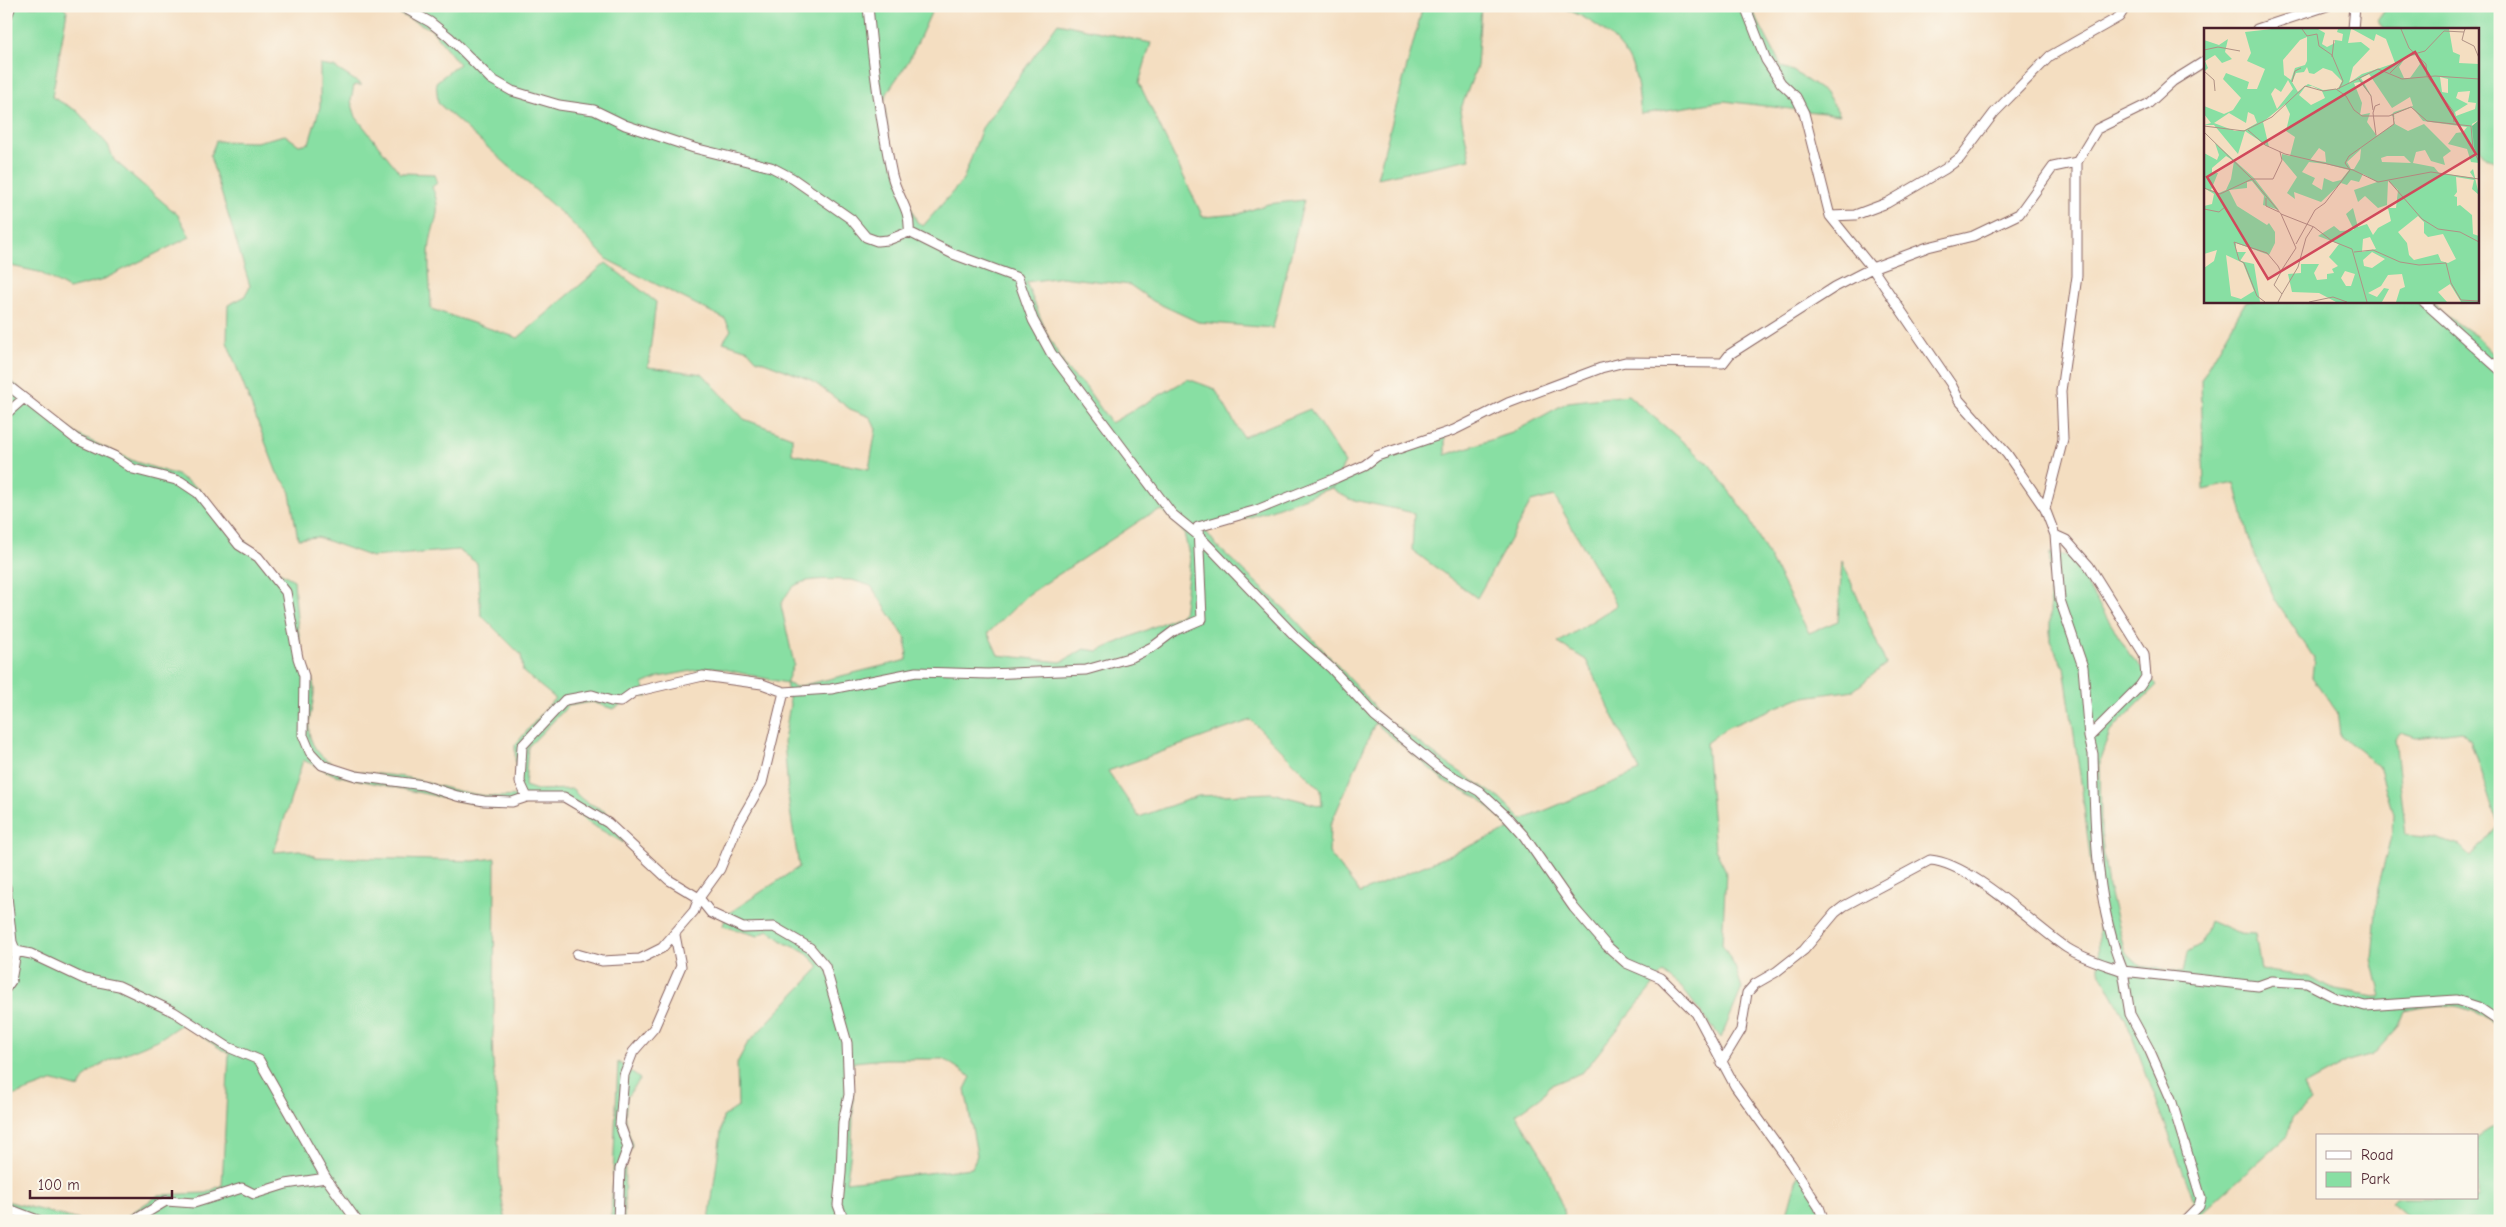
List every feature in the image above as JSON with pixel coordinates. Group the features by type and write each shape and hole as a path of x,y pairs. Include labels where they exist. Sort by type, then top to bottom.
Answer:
{"street":[{"path":"6,19 11,6"},
{"path":"401,6 430,22 449,36 491,79 512,91 559,105 594,110 625,125 694,148 771,167 792,178 851,219 866,237 888,240 909,232 953,254 1018,278 1033,320 1051,353 1172,514 1199,536 1375,716 1443,771 1479,792 1507,817 1524,836 1574,908 1598,937 1626,963 1661,978 1696,1013 1735,1086 1791,1164 1819,1207 1824,1221"},
{"path":"868,6 876,90 892,176 911,218 909,232"},
{"path":"1745,6 1766,60 1781,83 1796,97 1804,113 1830,216 1872,268 1951,384 1959,400 2008,454 2045,509 2055,535 2060,600 2083,667 2089,737 2093,754 2096,859 2114,946 2123,970 2130,1014 2150,1049 2171,1100 2201,1198 2199,1206 2184,1221"},
{"path":"1830,216 1855,215 1887,203 1945,169 1960,158 1994,113 2050,56 2119,17 2126,6"},
{"path":"2260,28 2327,6"},
{"path":"2353,28 2355,6"},
{"path":"2045,509 2063,438 2061,391 2077,276 2077,162 2097,129 2148,104 2173,81 2204,61"},
{"path":"526,797 520,782 522,746 566,700 592,695 620,702 634,692 703,676 762,684 784,692 831,689 916,672 988,674 1086,670 1132,657 1154,646 1174,631 1202,619 1198,527 1257,510 1365,465 1377,456 1454,430 1508,403 1601,368 1625,362 1723,363 1730,354 1835,287 1872,268 1928,247 1973,236 2019,214 2053,167 2077,162"},
{"path":"2425,302 2500,370"},
{"path":"6,384 23,399 52,418 76,439 114,456 133,468 180,481 198,493 239,545 258,557 286,592 298,658 304,676 303,735 310,752 322,765 356,776 423,785 456,796 484,801 512,802 526,797 564,796 608,823 669,880 699,898 711,913 743,928 774,927 810,948 825,966 847,1043 849,1095 843,1122 842,1173 838,1205 844,1221"},
{"path":"6,414 23,399"},
{"path":"2055,535 2066,540 2089,566 2144,654 2146,677 2140,686 2089,737"},
{"path":"577,954 602,961 640,959 662,948 694,911 699,898 720,869 738,825 762,783 784,692"},
{"path":"1722,1063 1741,1030 1747,993 1755,984 1776,972 1804,950 1835,913 1844,906 1930,860 1942,861 1964,872 2068,949 2089,960 2123,970 2258,986 2272,981 2307,983 2336,998 2365,1006 2456,1000 2478,1007 2500,1022"},
{"path":"6,886 12,942 16,952 11,980 6,988"},
{"path":"618,1221 620,1168 628,1147 620,1125 624,1075 633,1052 654,1028 681,966 674,935"},
{"path":"6,949 31,954 84,979 119,986 174,1012 228,1047 259,1060 326,1178 356,1221"},
{"path":"134,1221 166,1201 194,1203 242,1188 254,1194 286,1184 326,1178"},
{"path":"6,1208 40,1221"}],"green space":[{"path":"6,6 63,6 67,11 52,97 77,111 108,145 114,160 178,215 190,237 100,281 69,289 39,272 6,265"},
{"path":"382,6 934,6 909,60 887,93 884,103 893,164 917,222 923,226 963,180 982,128 1058,23 1151,43 1139,83 1203,217 1239,214 1268,204 1304,200 1273,328 1198,322 1153,301 1130,285 1062,277 1026,282 1047,334 1067,370 1085,386 1111,423 1188,379 1215,389 1243,437 1310,409 1345,463 1332,487 1379,461 1445,437 1445,455 1512,433 1568,402 1628,395 1709,464 1747,515 1809,633 1838,621 1842,561 1886,664 1854,690 1798,698 1726,728 1706,743 1715,849 1726,871 1722,944 1735,967 1742,988 1721,1038 1681,987 1663,973 1583,1072 1549,1086 1542,1096 1516,1114 1545,1161 1565,1214 1558,1221 709,1221 723,1117 738,1107 737,1063 747,1044 820,967 804,951 785,943 768,930 758,936 723,926 726,915 799,867 789,804 784,741 790,704 786,683 713,667 659,677 643,684 648,697 638,696 613,709 592,702 568,706 528,747 525,786 537,790 573,789 584,800 611,817 619,829 624,843 587,822 574,809 559,803 542,801 498,809 335,775 303,760 274,852 300,850 316,857 473,861 495,858 493,1054 501,1191 506,1221 119,1221 159,1195 206,1193 222,1185 229,1054 182,1024 156,1040 100,1065 84,1079 79,1088 54,1081 10,1097 6,1106 6,377 78,435 136,462 177,475 199,489 227,524 272,568 294,580 300,643 314,688 309,725 310,737 317,750 326,760 352,770 409,778 462,792 489,796 516,796 515,745 555,698 523,672 521,655 481,615 477,563 458,550 372,557 317,537 298,539 289,488 277,473 227,342 228,305 244,297 250,286 210,156 216,141 256,142 285,135 299,145 309,143 320,107 320,65 334,67 362,85 354,85 351,101 356,117 400,173 434,174 437,183 432,187 437,203 437,215 429,251 431,309 518,338 606,263 656,302 648,367 703,374 744,419 792,437 792,454 869,469 876,429 870,417 850,409 811,380 756,359 748,350 723,342 731,330 725,319 608,260 569,220 438,103 436,82 459,64 431,29","holes":["1331,488 1349,499 1414,513 1412,550 1477,598 1531,502 1554,496 1617,605 1558,643 1586,660 1640,771 1522,820 1501,799 1445,762 1376,711 1372,703 1291,615 1217,546 1205,530 1257,515","1162,510 1184,533 1190,559 1183,614 1098,651 1084,649 1061,662 998,655 988,633 1029,594 1147,516","852,580 871,586 906,639 907,660 796,687 786,683 794,664 781,605 787,594 802,582","1251,720 1321,790 1322,806 1272,793 1198,796 1139,817 1108,771","1375,723 1446,782 1479,798 1510,829 1360,893 1329,853 1330,826","885,1059 944,1059 971,1077 965,1089 977,1155 972,1168 846,1182 853,1125 852,1067 854,1062"]},
{"path":"1423,6 1481,6 1477,66 1460,111 1470,159 1377,178"},
{"path":"1558,6 1750,6 1782,67 1793,71 1827,94 1840,115 1724,101 1641,114 1635,73 1628,57 1612,38 1592,22"},
{"path":"2388,6 2492,6 2500,10 2500,165 2485,156 2478,147 2478,28 2383,28 2377,21"},
{"path":"2245,302 2434,302 2441,312 2476,336 2500,361 2500,1029 2477,1013 2455,1006 2432,1006 2405,1011 2399,1026 2373,1055 2348,1062 2304,1086 2311,1101 2292,1118 2287,1136 2193,1221 2180,1221 2194,1201 2126,1020 2099,970 2098,924 2081,782 2064,667 2050,641 2050,553 2069,556 2130,655 2157,685 2110,732 2100,760 2101,832 2108,887 2125,952 2140,966 2183,972 2187,953 2201,945 2209,921 2237,933 2255,934 2261,970 2310,977 2329,988 2381,997 2372,959 2378,888 2392,832 2393,814 2379,766 2340,735 2337,712 2312,677 2314,658 2275,599 2251,547 2235,483 2204,490 2201,380","holes":["2461,731 2470,739 2498,826 2471,857 2460,846 2434,838 2406,835 2395,739 2401,732 2416,737"]},
{"path":"618,1062 640,1079 627,1097 625,1119 632,1145 625,1164 624,1221 611,1221"},
{"path":"2496,1126 2500,1126 2500,1221 2413,1221 2391,1202 2393,1200 2478,1200 2478,1137"},
{"path":"1800,1167 1830,1221 1785,1221"},
{"path":"6,1201 83,1221 6,1221"}]}
